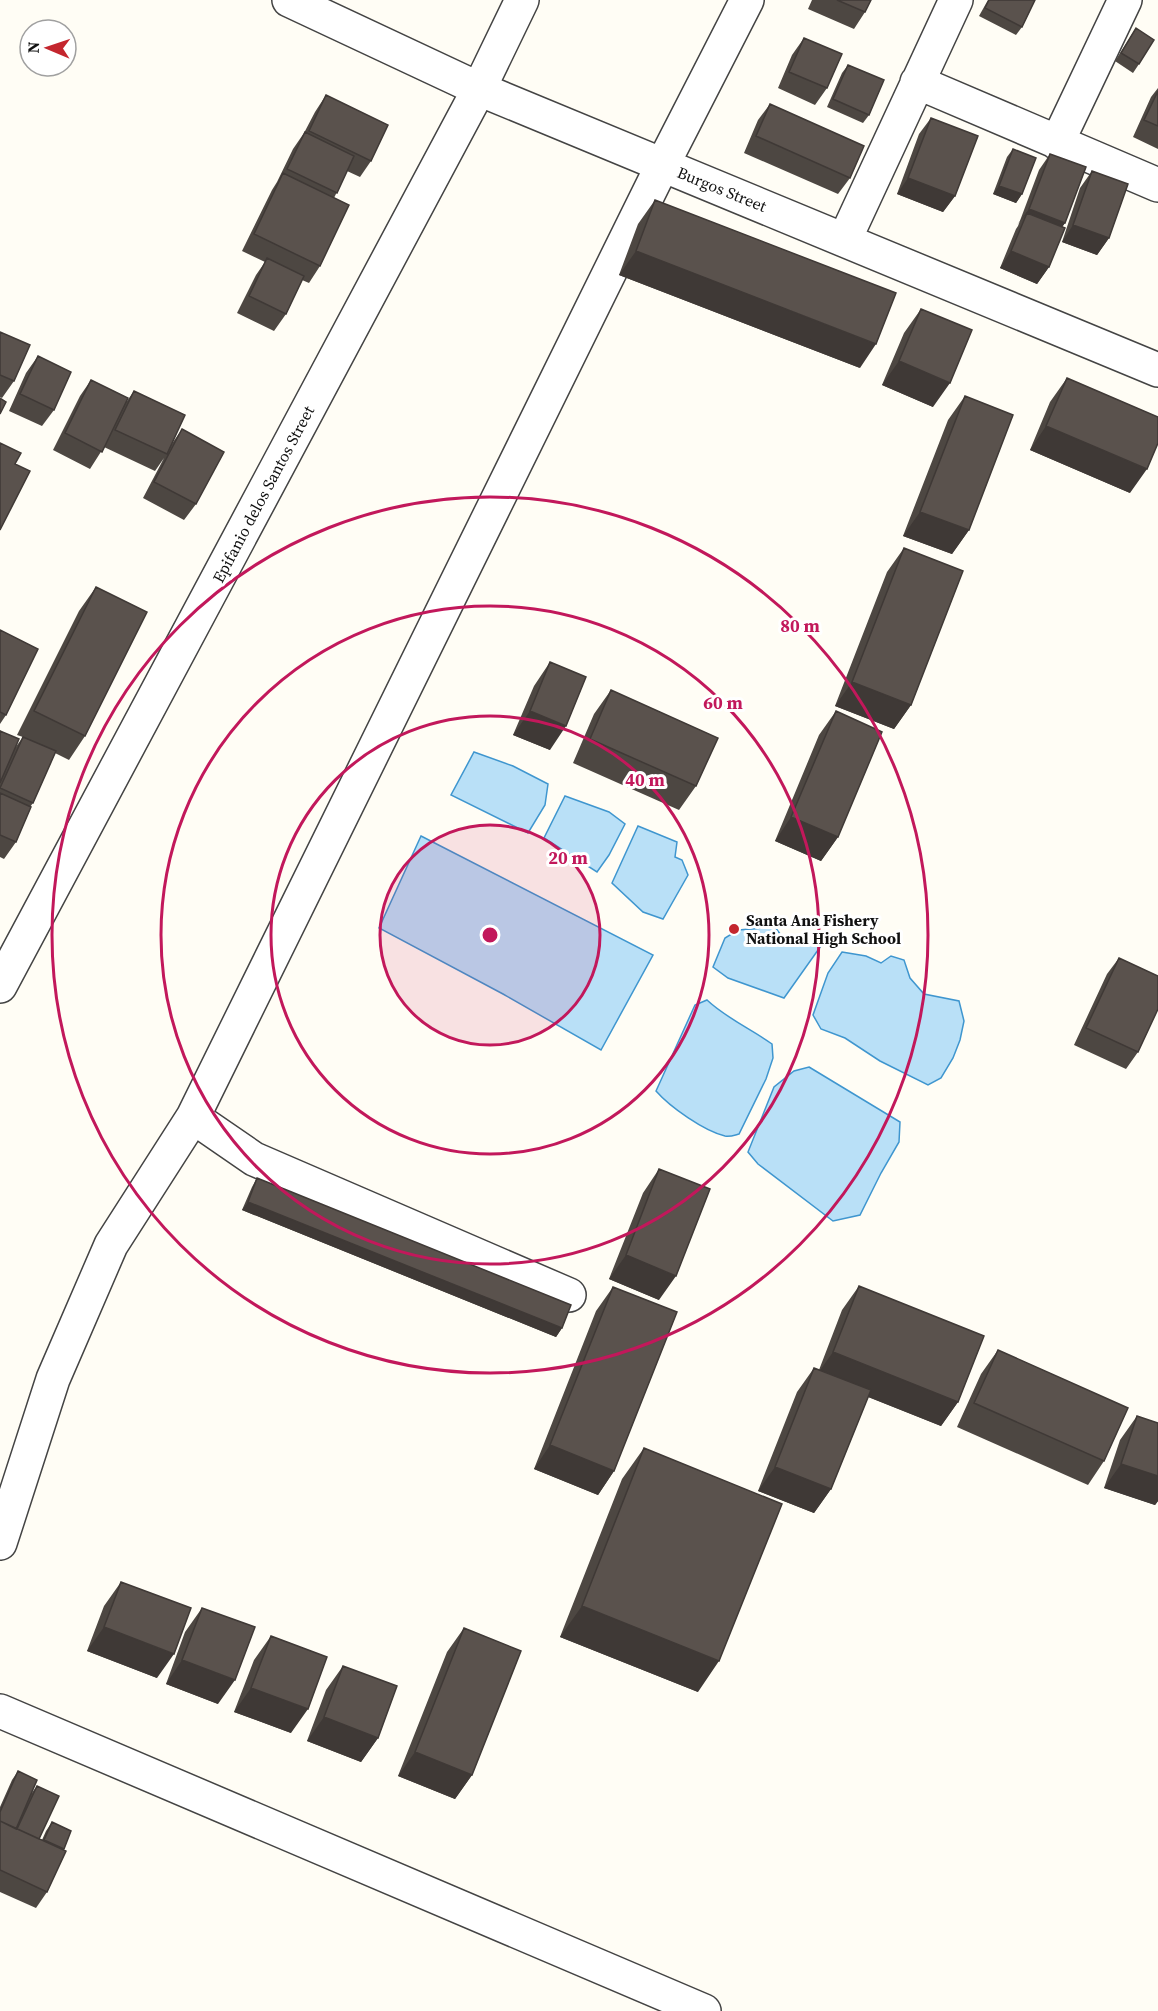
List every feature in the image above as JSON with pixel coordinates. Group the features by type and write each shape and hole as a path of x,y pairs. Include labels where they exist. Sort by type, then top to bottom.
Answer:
{"street":[{"name":"Burgos Street","path":"289,0 479,89 1158,370"},
{"name":"Epifanio delos Santos Street","path":"0,986 479,89 522,0"},
{"path":"0,1543 53,1379 111,1245 193,1117 663,164 747,0"},
{"path":"845,240 956,0"},
{"path":"1057,143 1125,0"},
{"path":"917,82 1158,185"},
{"path":"193,1117 254,1159 569,1295"},
{"path":"0,1711 704,2011"}],"water":[{"path":"474,752 513,766 548,784 545,805 528,833 451,795"},
{"path":"565,796 609,812 625,824 597,872 544,838"},
{"path":"638,826 677,842 675,857 682,860 688,875 663,919 643,912 612,883"},
{"path":"421,836 653,955 601,1050 503,994 379,928"},
{"path":"775,927 786,942 803,946 823,943 784,998 728,978 713,967 725,938 738,930"},
{"path":"842,952 866,956 881,963 891,956 904,960 910,978 924,994 959,1001 964,1021 960,1040 941,1078 928,1085 880,1061 845,1038 821,1029 813,1015 828,973"},
{"path":"707,1000 772,1044 773,1058 766,1079 739,1134 732,1136 725,1136 698,1124 678,1111 656,1091 695,1005"},
{"path":"809,1067 900,1122 899,1142 860,1215 833,1221 758,1164 748,1152 774,1087 794,1071"}],"building":[{"path":"837,0 871,0 865,12"},
{"path":"989,0 1035,0 1022,27 985,8"},
{"path":"1136,28 1154,40 1139,64 1121,53"},
{"path":"804,38 842,54 827,88 789,72"},
{"path":"848,65 884,80 869,115 833,99"},
{"path":"1158,91 1158,126 1144,120"},
{"path":"326,95 388,125 371,161 309,131"},
{"path":"770,104 864,146 850,178 756,136"},
{"path":"931,118 978,136 955,196 908,178"},
{"path":"305,132 354,156 337,193 287,169"},
{"path":"1013,149 1036,158 1022,194 999,186"},
{"path":"1050,154 1086,167 1065,223 1029,209"},
{"path":"1092,171 1128,184 1109,238 1073,225"},
{"path":"283,173 349,205 320,266 254,234"},
{"path":"655,200 896,293 876,344 636,251"},
{"path":"1027,213 1065,228 1049,267 1011,251"},
{"path":"267,258 304,276 286,314 249,296"},
{"path":"921,309 972,330 950,383 899,361"},
{"path":"0,332 30,345 14,381 0,375"},
{"path":"38,356 71,372 54,410 20,394"},
{"path":"1067,378 1158,417 1158,443 1147,469 1046,426"},
{"path":"91,380 128,398 102,452 65,433"},
{"path":"134,391 185,415 167,454 115,430"},
{"path":"965,396 1013,415 969,530 920,512"},
{"path":"0,398 6,402 0,414"},
{"path":"182,429 224,452 196,504 154,482"},
{"path":"0,443 21,453 15,464 30,471 0,530"},
{"path":"904,548 963,571 911,705 852,682"},
{"path":"96,587 147,612 85,736 34,711"},
{"path":"0,630 38,649 6,715 0,712"},
{"path":"550,662 586,677 566,726 530,711"},
{"path":"611,690 718,738 696,786 590,739"},
{"path":"836,711 882,732 838,837 791,817"},
{"path":"0,731 19,739 0,783"},
{"path":"23,737 56,751 33,803 0,788"},
{"path":"0,793 31,807 16,842 0,835"},
{"path":"1119,958 1158,976 1158,1009 1138,1052 1086,1028"},
{"path":"659,1169 710,1189 676,1276 626,1255"},
{"path":"257,1178 571,1305 562,1328 248,1202"},
{"path":"859,1286 984,1336 958,1402 833,1352"},
{"path":"613,1287 677,1312 614,1471 550,1445"},
{"path":"998,1350 1128,1408 1104,1461 974,1403"},
{"path":"814,1368 871,1390 831,1489 775,1467"},
{"path":"1137,1416 1158,1423 1158,1476 1121,1464"},
{"path":"644,1448 782,1504 719,1661 582,1606"},
{"path":"121,1582 191,1608 174,1654 104,1627"},
{"path":"202,1608 255,1627 235,1680 182,1660"},
{"path":"464,1628 521,1651 472,1775 415,1752"},
{"path":"271,1636 327,1657 308,1709 251,1688"},
{"path":"343,1666 397,1686 378,1738 324,1717"},
{"path":"18,1771 37,1780 16,1829 0,1821 0,1812"},
{"path":"37,1786 59,1796 39,1839 17,1829"},
{"path":"0,1821 66,1851 47,1892 0,1870"},
{"path":"52,1822 71,1831 64,1849 44,1840"}],"place":[{"name":"Santa Ana Fishery National High School","path":"734,929"}]}
